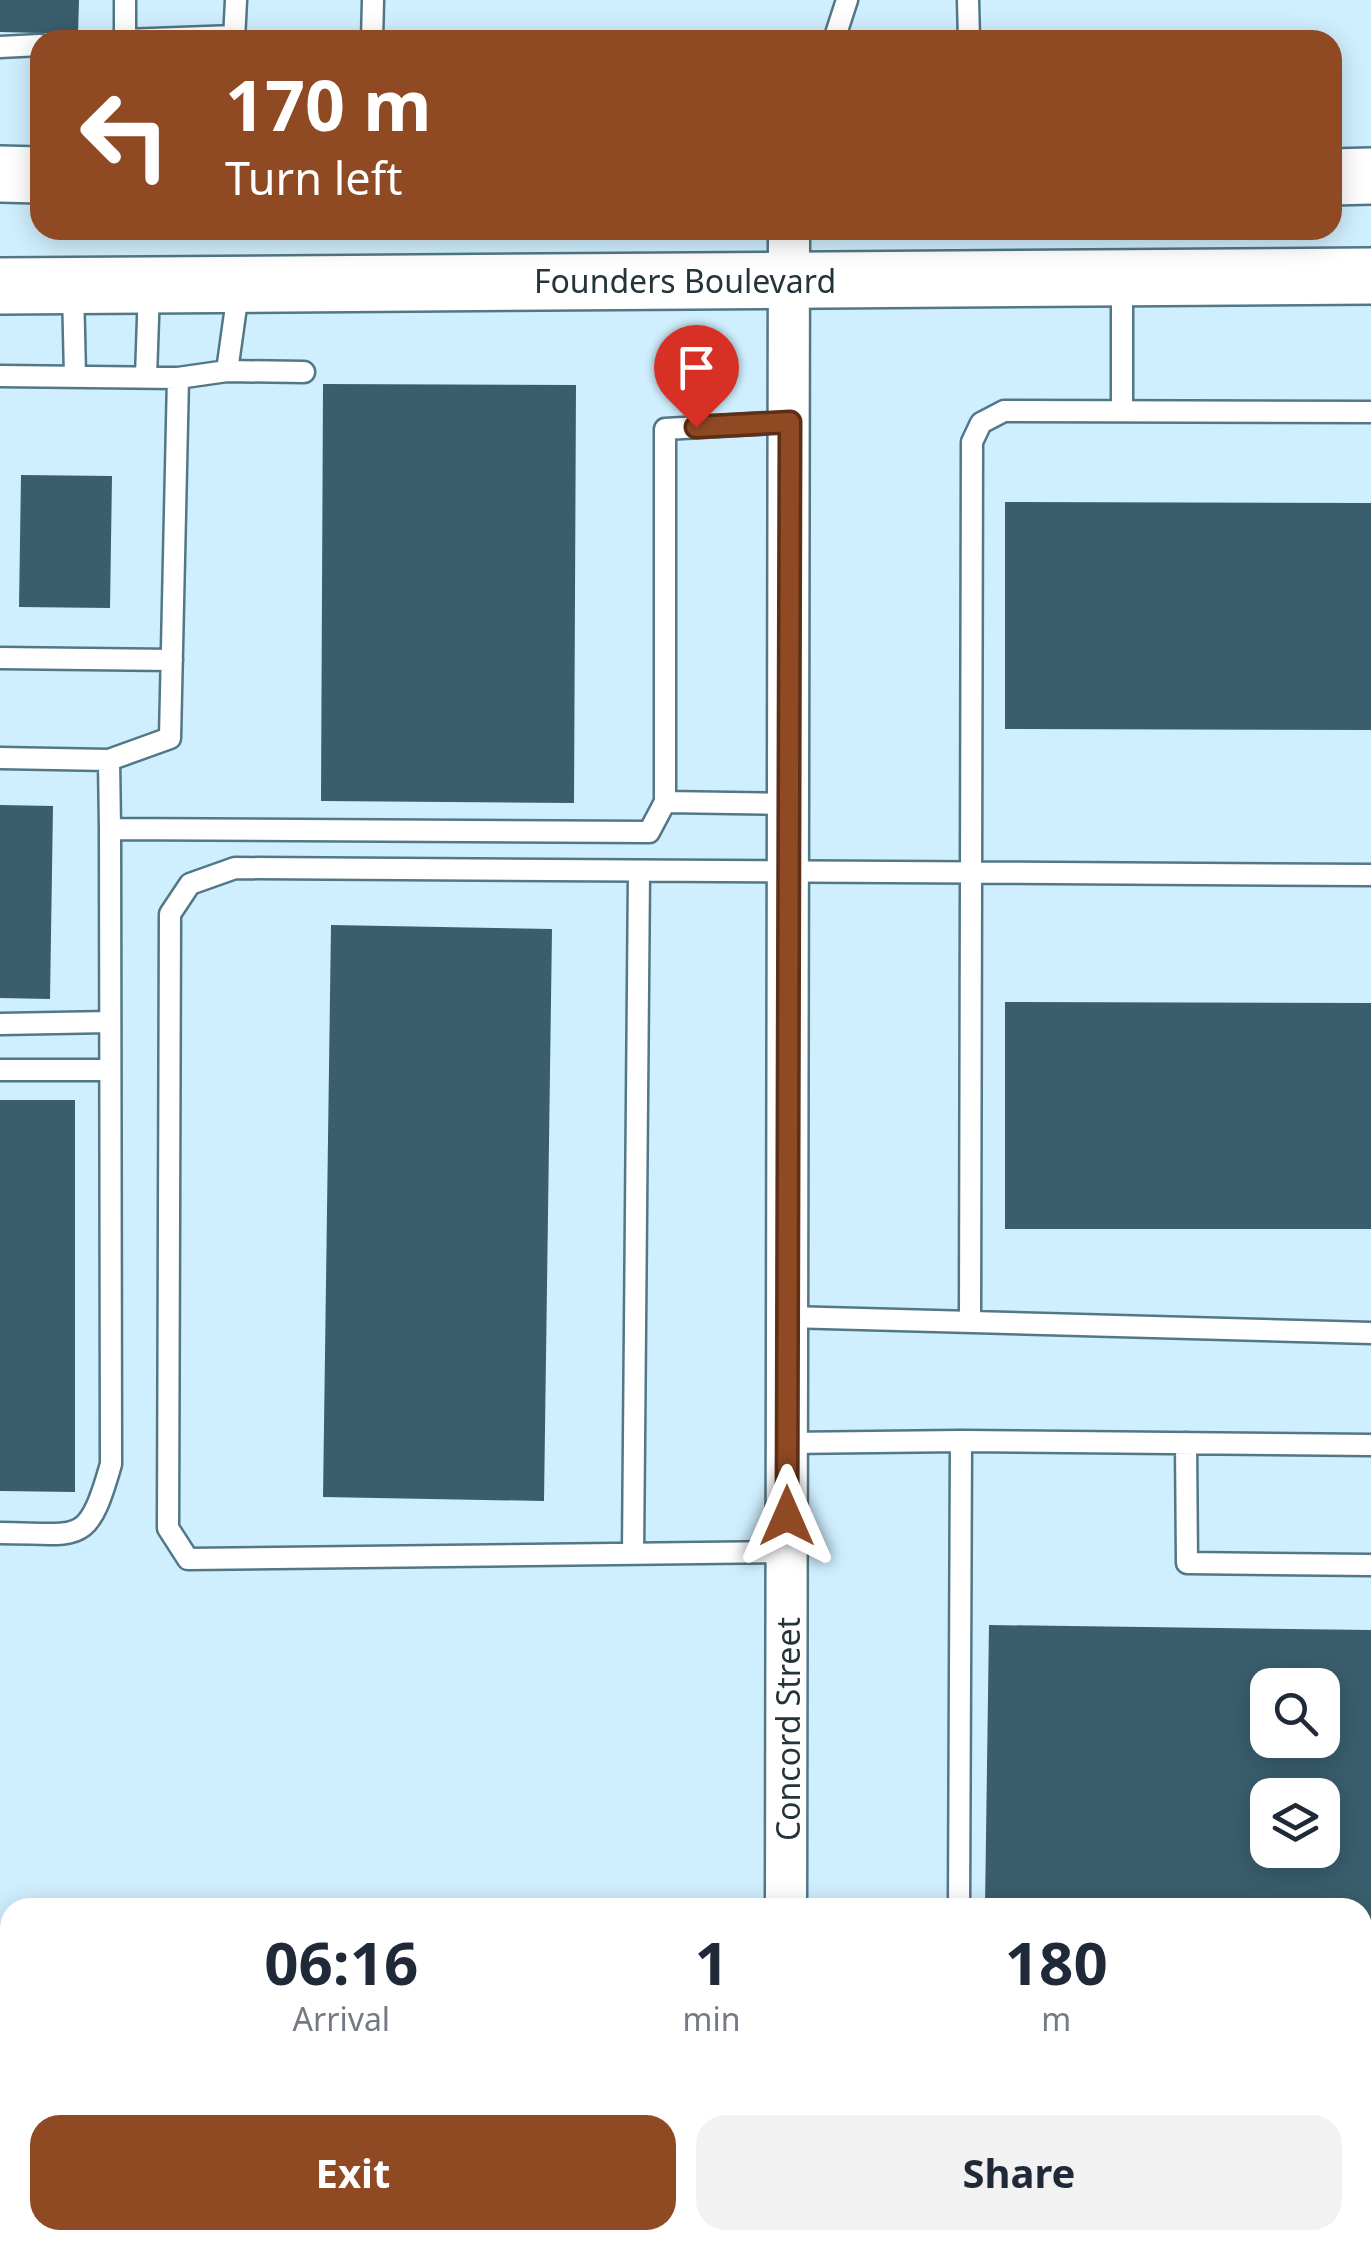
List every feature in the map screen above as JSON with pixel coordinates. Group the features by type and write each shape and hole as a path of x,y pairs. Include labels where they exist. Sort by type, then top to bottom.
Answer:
{"street":[{"path":"0,174 30,175"},
{"path":"1342,176 1371,176"},
{"name":"Founders Boulevard","path":"0,286 239,284 789,254 1122,277 1371,276"},
{"name":"Concord Street","path":"786,1898 789,254"}],"lane":[{"path":"124,30 126,0"},
{"path":"234,30 236,0"},
{"path":"372,0 372,30"},
{"path":"837,30 847,0"},
{"path":"968,0 969,30"},
{"path":"0,47 30,46"},
{"path":"1122,277 1122,410"},
{"path":"146,376 149,284"},
{"path":"227,371 239,284"},
{"path":"73,285 75,376"},
{"path":"0,376 178,378 227,371 304,372"},
{"path":"0,758 108,760 170,738 178,378"},
{"path":"970,1322 972,442 981,423 1004,411 1371,412"},
{"path":"110,829 650,832 665,802 666,429 790,422"},
{"path":"0,658 172,660"},
{"path":"0,1533 75,1533 95,1518 110,1464 108,760"},
{"path":"665,802 788,804"},
{"path":"787,1552 188,1558 168,1528 170,914 190,884 235,868 788,874 1371,874"},
{"path":"633,1554 638,872"},
{"path":"0,1024 110,1022"},
{"path":"0,1070 110,1070"},
{"path":"788,1317 1371,1332"},
{"path":"960,1898 961,1441"},
{"path":"787,1443 1371,1445"},
{"path":"1186,1444 1187,1564 1371,1565"}],"building":[{"path":"0,0 79,0 78,30 0,32"},
{"path":"323,384 576,385 574,803 321,801"},
{"path":"21,475 112,476 110,608 19,607"},
{"path":"1005,502 1371,503 1371,730 1005,729"},
{"path":"0,805 53,806 50,999 0,998"},
{"path":"331,925 552,929 544,1501 323,1497"},
{"path":"1005,1002 1371,1003 1371,1229 1005,1229"},
{"path":"0,1100 75,1100 75,1492 0,1491"},
{"path":"989,1625 1371,1630 1371,1898 985,1898"}],"route":[{"path":"696,427 790,422 787,1516"}]}
